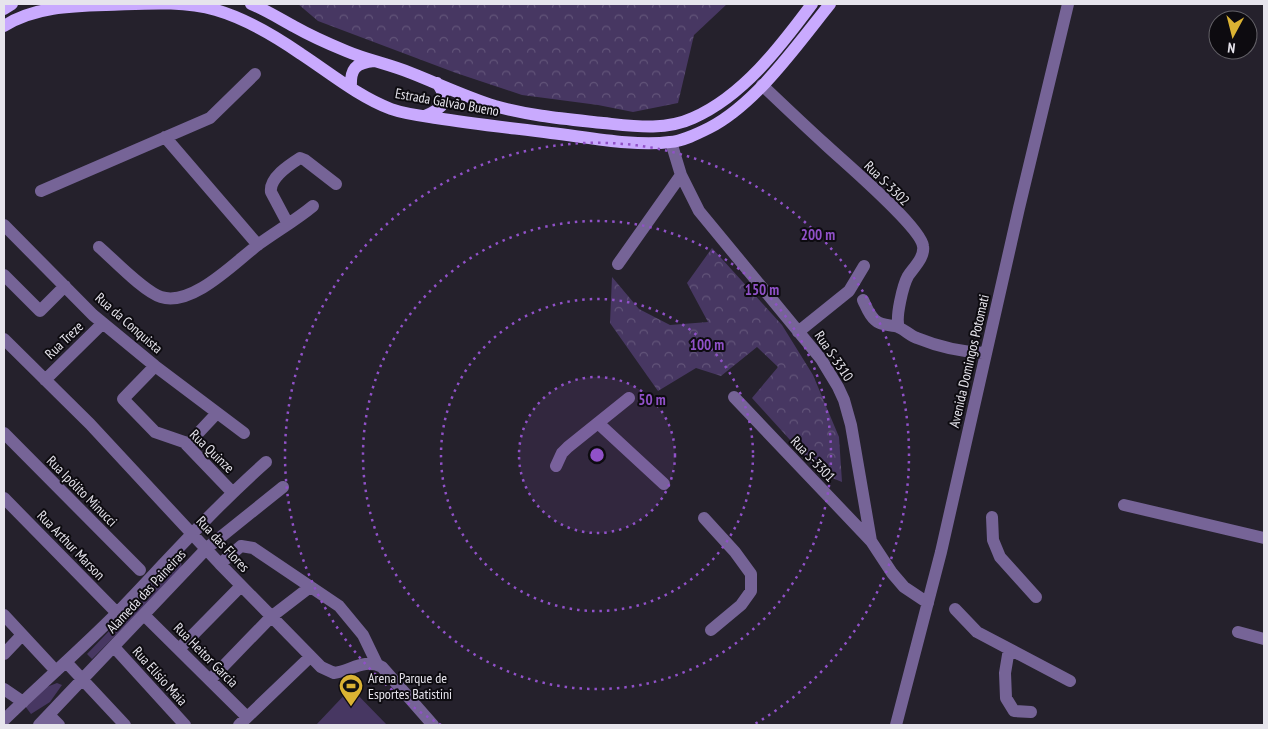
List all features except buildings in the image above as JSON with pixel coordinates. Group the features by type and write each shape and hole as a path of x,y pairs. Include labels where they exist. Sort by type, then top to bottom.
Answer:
{"main road":[{"path":"4,8 12,4"},
{"name":"Estrada Galvão Bueno","path":"4,26 33,13 57,8 180,4 213,9 248,22 281,40 368,99 392,110 467,123 616,140 671,142 710,127 742,106 830,4"},
{"name":"Estrada Galvão Bueno","path":"253,4 348,52 437,83 470,98 520,112 626,126 649,127 669,125 698,116 732,94 785,40 812,4"},
{"path":"351,88 351,74 354,69 365,62 376,61"},
{"path":"425,116 440,109 445,100 442,90 437,83"}],"street":[{"name":"Avenida Domingos Potomati","path":"896,725 943,542 985,354 1068,4"},
{"path":"41,191 210,118 254,74"},
{"name":"Rua S-3302","path":"762,85 883,197 921,239 922,256 904,284 898,320 900,327"},
{"path":"165,137 258,244"},
{"name":"Rua S-3310","path":"671,142 681,175 699,211 820,359 844,400 857,458 871,541 904,588 928,603"},
{"path":"288,224 270,187 272,182 295,161 300,158 305,160 336,184"},
{"path":"618,264 681,175"},
{"path":"99,246 149,291 161,297 172,298 200,290 221,276 258,244 312,206"},
{"name":"Rua da Conquista","path":"4,225 93,315 155,366 244,433"},
{"path":"798,332 849,292 864,266"},
{"path":"4,275 40,311 65,286"},
{"path":"863,300 874,320 888,326 900,327 915,338 938,346 985,354"},
{"name":"Rua Treze","path":"45,380 103,323"},
{"name":"Rua das Flores","path":"4,339 90,424 220,564 320,667 334,673 365,664 376,664"},
{"name":"Rua Quinze","path":"155,366 123,399 155,432 177,438 187,445 232,492"},
{"name":"Rua S-3301","path":"734,397 871,541"},
{"path":"556,466 562,453 629,398"},
{"path":"187,445 217,413"},
{"path":"598,423 664,484"},
{"name":"Rua Ipólito Minucci","path":"4,433 140,570"},
{"name":"Alameda das Paineiras","path":"4,720 117,613 232,492 266,462"},
{"name":"Alameda das Paineiras","path":"39,725 207,548 283,487"},
{"name":"Rua Arthur Marson","path":"4,498 117,613"},
{"path":"1124,505 1264,538"},
{"path":"704,518 735,552 751,574 751,592 741,605 711,630"},
{"path":"992,518 993,540 1000,558 1036,597"},
{"path":"220,564 241,546 253,548 339,606 356,625 368,643 376,664 386,671 433,725"},
{"path":"179,650 241,586"},
{"path":"210,680 272,617 310,587"},
{"path":"955,609 977,632 1070,681"},
{"path":"4,615 56,671"},
{"name":"Rua Heitor Garcia","path":"144,615 210,680 243,721"},
{"path":"1238,632 1264,639"},
{"path":"4,654 22,635"},
{"name":"Rua Elísio Maia","path":"114,647 185,725"},
{"path":"1009,649 1005,673 1006,698 1014,711 1031,712"},
{"path":"243,721 310,657"},
{"path":"67,662 124,725"},
{"path":"4,689 23,702"},
{"path":"49,715 59,725"}],"green space":[{"path":"298,4 727,4 694,35 678,103 633,112 598,105 522,95 456,73 318,21"},
{"path":"712,248 782,325 813,375 839,437 842,482 820,473 752,398 778,367 757,347 721,376 696,368 658,391 610,323 612,277 639,309 670,325 708,322 687,283"},
{"path":"181,561 182,569 92,659 87,654 173,564"},
{"path":"57,683 62,685 50,702 31,714 25,706 44,688"},
{"name":"Arena Parque de Esportes Batistini","path":"351,688 387,725 316,725"}],"place":[{"name":"Arena Parque de Esportes Batistini","path":"351,707"}]}
